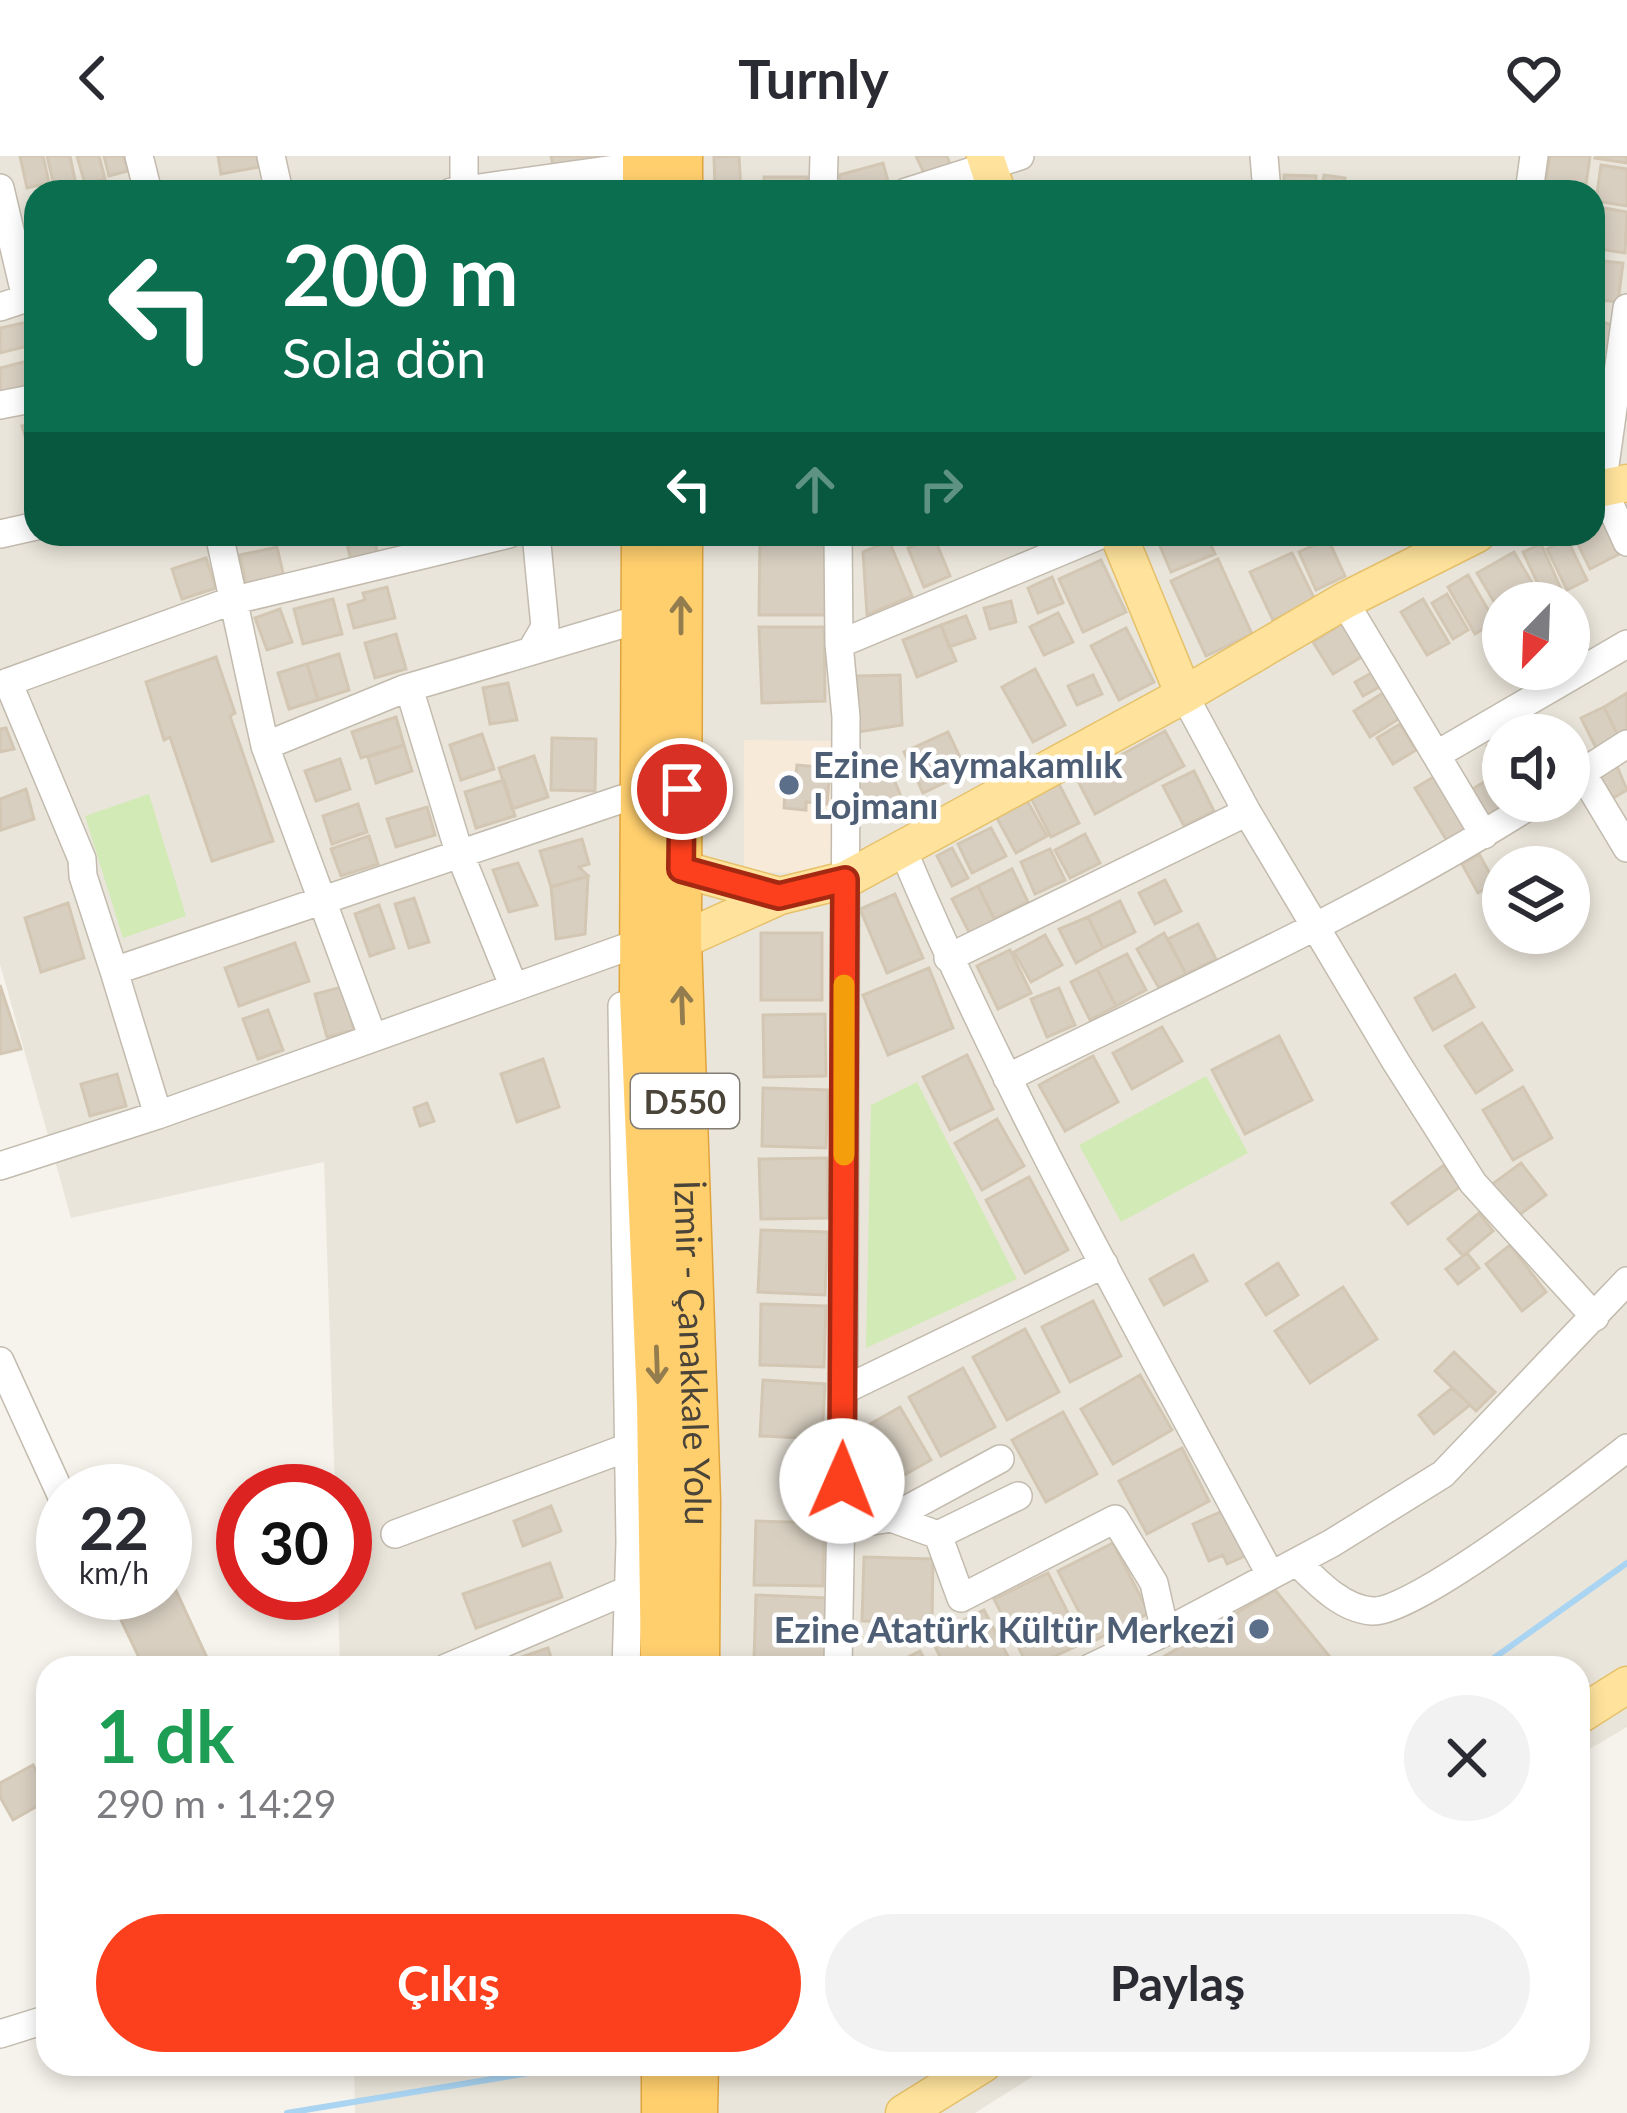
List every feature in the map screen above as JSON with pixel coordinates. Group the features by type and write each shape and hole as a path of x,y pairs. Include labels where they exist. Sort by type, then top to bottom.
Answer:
{"highway":[{"name":"İzmir - Çanakkale Yolu","path":"643,546 662,1656"},
{"name":"İzmir - Çanakkale Yolu","path":"681,546 681,869 647,945 700,1501 698,1656"},
{"path":"663,2076 663,2113"},
{"path":"696,2113 698,2076"}],"main road":[{"path":"1123,546 1184,695"},
{"path":"647,945 779,896 845,880 1451,546"},
{"path":"681,869 779,896"},
{"path":"1590,1708 1627,1684"},
{"path":"904,2113 964,2076"}],"street":[{"path":"548,180 653,167"},
{"path":"952,180 998,168"},
{"path":"0,188 21,300"},
{"path":"1627,308 1607,487 1627,542"},
{"path":"221,546 265,746 373,1038"},
{"path":"158,1115 83,876 82,859 4,684 230,601 459,546"},
{"path":"531,651 545,627 537,546"},
{"path":"626,1656 626,1448 647,945 622,799 628,546"},
{"path":"838,546 845,717 844,1390 838,1656"},
{"path":"839,644 1074,546"},
{"path":"1344,601 1484,835"},
{"path":"265,746 410,688 626,623"},
{"path":"1436,755 1627,644"},
{"path":"410,688 459,852 513,985"},
{"path":"1184,695 1247,812 1473,1183 1595,1317"},
{"path":"1590,767 1627,744"},
{"path":"1590,797 1627,848"},
{"path":"114,970 622,799"},
{"path":"948,958 1247,812"},
{"path":"1007,1078 1315,926 1504,822"},
{"path":"902,848 948,958 1007,1078 1270,1574"},
{"path":"0,1166 158,1115 513,985 647,945"},
{"path":"844,1390 1104,1264"},
{"path":"1115,1656 1297,1562 1443,1474 1627,1281"},
{"path":"0,1361 47,1464"},
{"path":"394,1534 626,1448"},
{"path":"1297,1562 1349,1606 1377,1612 1444,1579 1550,1508 1627,1448"},
{"path":"841,1526 891,1518 1000,1459"},
{"path":"891,1518 938,1535 1018,1496"},
{"path":"938,1535 961,1598 1115,1519 1154,1583 1166,1632"},
{"path":"467,1656 628,1590"},
{"path":"0,2034 36,2023"}],"shaded area":[{"path":"0,156 1627,156 1627,1727 1590,1749 1590,1656 340,1656 339,1620 372,1620 372,1464 334,1464 324,1162 71,1218 0,964"},
{"name":"Ezine Kaymakamlık Lojmanı","path":"744,740 833,741 833,873 744,872"},
{"path":"354,2076 1033,2076 975,2113 355,2113"}],"green space":[{"path":"149,794 186,916 123,938 85,816"},
{"path":"1206,1076 1248,1153 1121,1222 1079,1145"},
{"path":"917,1082 1017,1279 866,1348 871,1105"}],"building":[{"path":"20,156 43,156 48,180 25,180"},
{"path":"47,156 70,156 75,180 53,180"},
{"path":"77,156 99,156 105,179 84,180"},
{"path":"104,156 124,156 128,171 109,176"},
{"path":"218,156 257,156 259,167 221,174"},
{"path":"551,156 604,156 605,159 554,171"},
{"path":"739,156 740,180 715,180 714,157"},
{"path":"916,156 947,156 950,164 925,175"},
{"path":"1550,156 1590,156 1587,180 1546,180"},
{"path":"1627,156 1627,163 1595,158"},
{"path":"883,163 888,180 840,180 839,175"},
{"path":"1601,165 1627,169 1627,206 1605,202 1605,180 1599,180"},
{"path":"1284,175 1316,176 1316,180 1284,180"},
{"path":"764,177 807,177 807,180"},
{"path":"1605,208 1627,212 1625,253 1605,250"},
{"path":"1605,261 1623,263 1618,302 1605,300"},
{"path":"24,323 24,347 0,353 0,328"},
{"path":"1605,323 1613,325 1605,352"},
{"path":"24,362 24,387 0,393 0,368"},
{"path":"1605,525 1619,554 1590,569 1579,546 1605,546"},
{"path":"348,546 376,546 378,556 351,561"},
{"path":"760,546 825,546 825,615 759,615"},
{"path":"891,546 912,596 867,615 863,552"},
{"path":"938,546 950,576 924,587 908,548"},
{"path":"1160,546 1211,546 1215,554 1171,572"},
{"path":"1331,546 1345,576 1316,590 1299,552"},
{"path":"1542,546 1558,582 1537,582 1523,552"},
{"path":"1553,546 1570,546 1587,580 1563,582 1547,549"},
{"path":"277,547 284,577 246,585 240,555"},
{"path":"1514,552 1532,582 1482,582 1477,573"},
{"path":"1292,553 1315,600 1273,620 1250,572"},
{"path":"206,558 216,588 182,599 172,569"},
{"path":"1218,559 1252,634 1206,656 1171,581"},
{"path":"1101,560 1126,612 1083,632 1059,579"},
{"path":"1468,575 1482,599 1482,630 1475,634 1448,587"},
{"path":"1052,577 1063,603 1038,613 1028,588"},
{"path":"387,587 395,618 354,628 348,605 365,600 363,593"},
{"path":"1447,594 1468,630 1453,639 1432,603"},
{"path":"333,599 342,634 303,644 294,609"},
{"path":"1423,599 1449,643 1427,655 1401,612"},
{"path":"1011,601 1016,622 990,629 984,608"},
{"path":"280,609 292,642 267,650 255,618"},
{"path":"1058,613 1073,642 1044,655 1030,627"},
{"path":"966,616 975,638 949,647 941,625"},
{"path":"1343,623 1363,656 1333,674 1313,642"},
{"path":"941,625 956,661 917,677 903,640"},
{"path":"759,627 824,627 825,701 762,703"},
{"path":"1126,628 1154,682 1119,700 1091,646"},
{"path":"396,634 406,669 375,678 365,643"},
{"path":"339,654 349,690 318,700 307,664"},
{"path":"216,657 235,713 230,716 273,841 212,861 146,682"},
{"path":"307,664 318,700 289,709 278,673"},
{"path":"1035,669 1065,725 1033,742 1002,687"},
{"path":"1375,671 1383,685 1363,696 1355,682"},
{"path":"900,675 902,725 858,732 857,676"},
{"path":"1093,675 1102,694 1077,705 1068,686"},
{"path":"508,683 517,720 490,724 483,688"},
{"path":"1383,693 1400,718 1370,737 1354,711"},
{"path":"1627,693 1627,735 1620,740 1604,707"},
{"path":"1604,707 1620,740 1597,750 1590,736 1589,714"},
{"path":"396,717 404,745 361,758 352,732"},
{"path":"1400,724 1416,750 1393,764 1377,738"},
{"path":"6,728 14,749 0,752 0,729"},
{"path":"1165,731 1184,766 1095,814 1077,779"},
{"path":"948,732 967,772 923,793 904,752"},
{"path":"482,734 494,769 461,780 450,745"},
{"path":"552,738 596,739 595,791 551,790"},
{"path":"404,745 412,771 376,783 368,757"},
{"path":"534,756 548,797 512,809 499,768"},
{"path":"340,759 350,789 316,801 305,771"},
{"path":"886,760 902,799 869,813 853,773"},
{"path":"1616,764 1627,790 1606,802 1592,778"},
{"name":"Ezine Kaymakamlık Lojmanı","path":"797,765 830,768 827,804 806,802 806,810 784,808 786,773 796,774"},
{"path":"1194,771 1214,811 1184,826 1163,786"},
{"path":"1437,775 1469,827 1447,841 1415,788"},
{"path":"504,780 515,816 476,828 465,792"},
{"path":"1482,783 1482,813 1469,791"},
{"path":"1059,784 1079,823 1051,837 1031,798"},
{"path":"26,789 34,819 1,830 0,799"},
{"path":"1025,797 1047,836 1016,853 994,813"},
{"path":"358,804 367,832 332,844 323,816"},
{"path":"427,807 435,835 396,847 387,819"},
{"path":"991,828 1006,856 972,873 958,844"},
{"path":"1085,834 1100,863 1070,878 1055,850"},
{"path":"369,836 378,864 341,876 331,849"},
{"path":"582,839 589,864 579,867 588,876 551,887 540,851"},
{"path":"952,848 968,878 952,886 937,856"},
{"path":"1050,849 1065,880 1035,894 1021,862"},
{"path":"1479,854 1482,891 1478,893 1462,864"},
{"path":"518,863 537,905 509,912 493,870"},
{"path":"1012,869 1028,902 994,919 978,886"},
{"path":"588,876 585,934 556,939 551,887"},
{"path":"1165,880 1181,911 1155,924 1139,893"},
{"path":"978,886 997,923 971,936 952,899"},
{"path":"895,894 923,958 887,973 860,909"},
{"path":"414,898 429,942 409,948 395,904"},
{"path":"1120,901 1135,932 1103,948 1088,917"},
{"path":"68,903 84,958 41,972 25,918"},
{"path":"379,905 394,948 370,956 355,914"},
{"path":"1088,917 1103,948 1076,963 1059,929"},
{"path":"1198,924 1216,959 1186,974 1168,939"},
{"path":"761,933 822,933 822,1000 761,1000"},
{"path":"1164,933 1186,974 1159,988 1137,949"},
{"path":"1045,935 1062,965 1031,982 1014,952"},
{"path":"295,943 309,981 239,1006 225,968"},
{"path":"1010,950 1031,993 998,1009 977,966"},
{"path":"1127,954 1146,990 1116,1006 1097,969"},
{"path":"929,968 953,1028 888,1055 863,995"},
{"path":"1097,969 1116,1006 1090,1020 1071,982"},
{"path":"1455,975 1474,1007 1433,1030 1415,998"},
{"path":"0,985 21,1049 0,1054"},
{"path":"342,987 354,1030 327,1037 315,994"},
{"path":"1059,988 1075,1025 1047,1037 1031,999"},
{"path":"268,1010 283,1050 258,1059 243,1019"},
{"path":"825,1014 826,1076 764,1077 763,1015"},
{"path":"1482,1023 1512,1070 1476,1093 1445,1046"},
{"path":"1162,1027 1182,1061 1132,1089 1113,1053"},
{"path":"1279,1036 1312,1100 1245,1134 1212,1070"},
{"path":"967,1055 993,1109 950,1130 923,1077"},
{"path":"1093,1056 1118,1102 1065,1131 1039,1085"},
{"path":"543,1059 559,1107 517,1122 501,1074"},
{"path":"117,1074 126,1106 90,1116 81,1084"},
{"path":"1523,1087 1552,1138 1513,1160 1483,1110"},
{"path":"763,1088 828,1090 826,1148 762,1146"},
{"path":"427,1103 434,1121 420,1126 414,1108"},
{"path":"997,1119 1024,1166 982,1190 955,1143"},
{"path":"827,1158 828,1218 761,1219 759,1159"},
{"path":"1521,1163 1546,1195 1515,1218 1491,1185"},
{"path":"1444,1165 1460,1187 1408,1224 1392,1203"},
{"path":"1029,1177 1068,1250 1025,1273 986,1200"},
{"path":"1479,1213 1493,1231 1463,1256 1448,1239"},
{"path":"761,1230 828,1232 825,1295 758,1292"},
{"path":"1510,1245 1546,1292 1522,1311 1486,1264"},
{"path":"1467,1253 1479,1268 1458,1284 1446,1269"},
{"path":"1193,1255 1207,1281 1164,1305 1150,1279"},
{"path":"1278,1263 1298,1295 1266,1315 1246,1284"},
{"path":"1343,1287 1377,1339 1310,1383 1275,1331"},
{"path":"1093,1301 1121,1356 1070,1382 1042,1327"},
{"path":"761,1304 826,1306 824,1367 760,1365"},
{"path":"1025,1329 1059,1392 1007,1420 973,1357"},
{"path":"1454,1352 1495,1392 1476,1411 1435,1371"},
{"path":"963,1368 995,1427 941,1456 909,1397"},
{"path":"1140,1375 1172,1430 1113,1464 1081,1409"},
{"path":"763,1380 825,1384 822,1439 760,1436"},
{"path":"1452,1388 1470,1405 1434,1434 1419,1415"},
{"path":"900,1407 931,1460 888,1484 858,1431"},
{"path":"1063,1412 1097,1474 1046,1502 1012,1440"},
{"path":"1182,1448 1209,1501 1147,1534 1119,1481"},
{"path":"551,1506 561,1531 523,1546 514,1521"},
{"path":"1225,1510 1245,1556 1227,1564 1223,1555 1209,1561 1193,1524"},
{"path":"756,1521 824,1523 823,1586 754,1585"},
{"path":"1113,1543 1149,1613 1094,1641 1058,1571"},
{"path":"864,1557 933,1559 932,1623 862,1621"},
{"path":"550,1563 562,1597 476,1628 463,1594"},
{"path":"1048,1573 1083,1643 1055,1656 1023,1656 994,1599"},
{"name":"Ezine Atatürk Kültür Merkezi","path":"1275,1590 1329,1656 1165,1656"},
{"path":"756,1595 827,1598 824,1656 754,1656"},
{"path":"984,1610 1008,1656 940,1656 930,1637"},
{"path":"121,1620 190,1620 206,1656 138,1656"},
{"path":"548,1648 550,1656 524,1656"},
{"path":"33,1765 36,1807 13,1820 0,1797 0,1783"}],"waterway":[{"path":"1497,1656 1627,1563"},
{"path":"287,2113 511,2076"}],"slow traffic":[{"path":"844,985 844,1155"}],"place":[{"name":"Ezine Kaymakamlık Lojmanı","path":"789,785"},
{"name":"Ezine Atatürk Kültür Merkezi","path":"1259,1629"}],"route":[{"path":"682,789 681,869 779,896 845,880 842,1481"}]}
